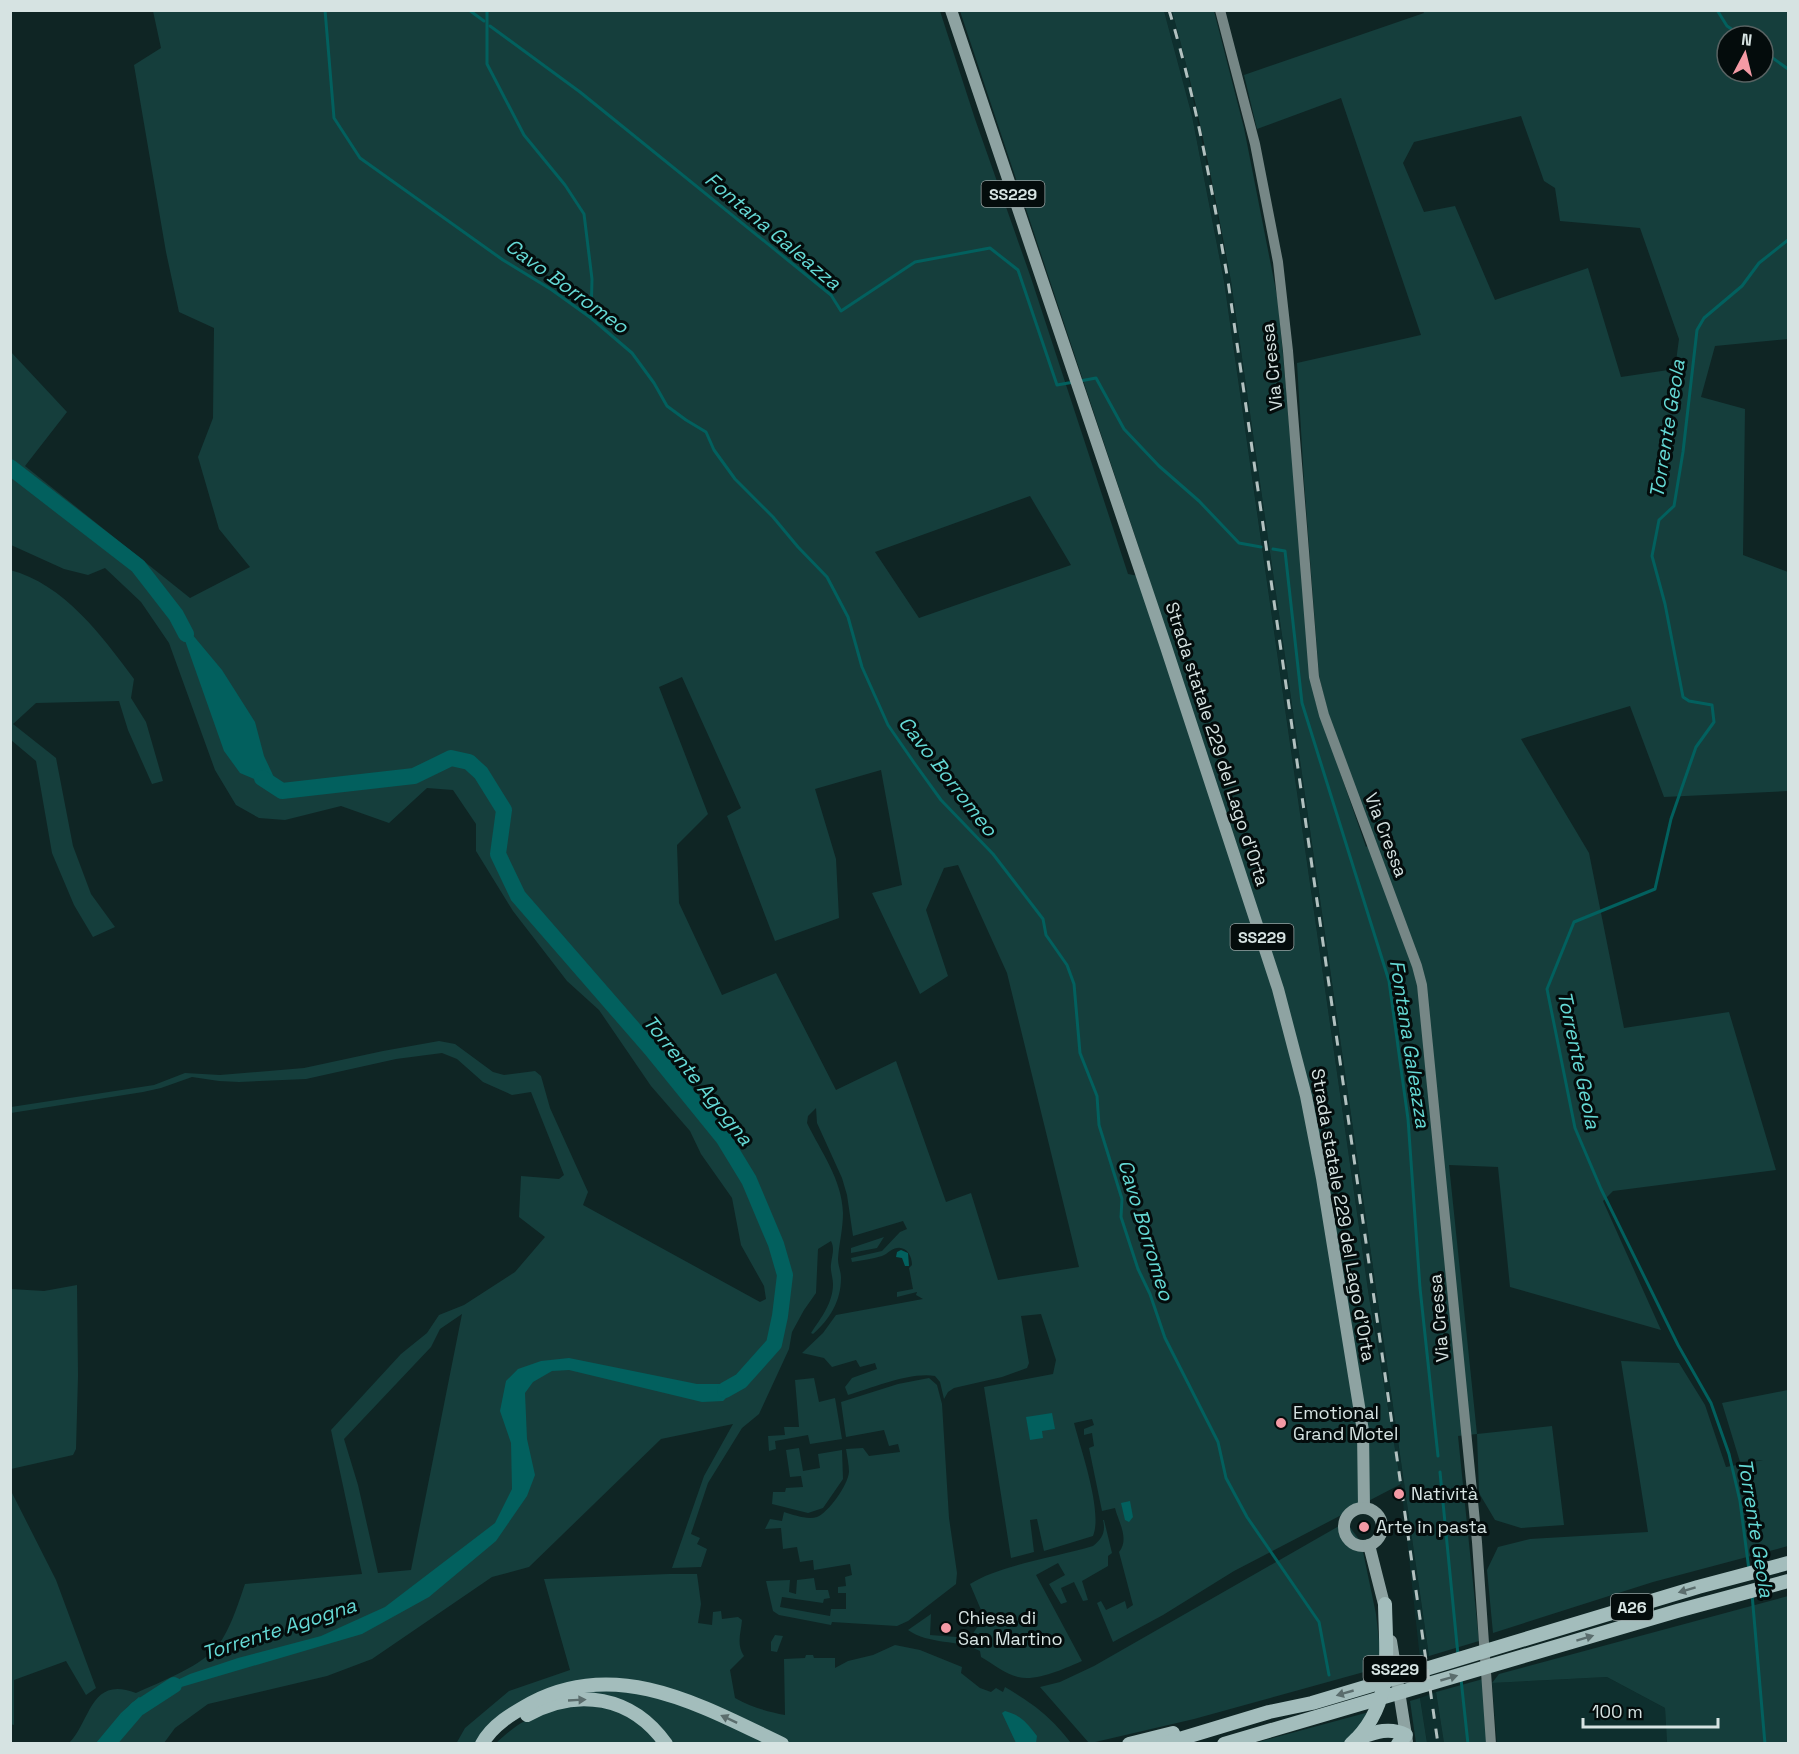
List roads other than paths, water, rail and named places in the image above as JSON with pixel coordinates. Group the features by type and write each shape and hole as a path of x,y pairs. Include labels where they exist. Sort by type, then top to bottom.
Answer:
{"highway":[{"name":"A26","path":"1163,1743 1269,1712 1312,1703 1788,1563"},
{"name":"A26","path":"1224,1743 1788,1581"},
{"path":"1354,1741 1375,1714 1386,1676 1384,1604"},
{"path":"482,1743 513,1712 539,1698 569,1688 596,1684 641,1687 676,1696 782,1743"},
{"path":"490,1743 516,1720 534,1710 584,1699 616,1704 633,1711 648,1721 666,1743"},
{"path":"1129,1743 1269,1712"},
{"path":"1354,1741 1384,1730 1394,1730 1404,1741"}],"main road":[{"name":"Strada statale 229 del Lago d'Orta","path":"951,10 1262,939 1295,1054 1322,1178 1363,1431 1364,1508"},
{"name":"Via Cressa","path":"1220,10 1255,144 1278,262 1288,351 1314,677 1324,715 1418,966 1422,985 1477,1542 1491,1743"},
{"path":"1364,1508 1374,1512 1381,1521 1382,1527 1378,1538 1369,1545 1357,1545 1345,1533 1344,1527 1348,1515 1358,1509 1364,1508"},
{"name":"SS229","path":"1369,1545 1384,1604 1404,1741"}],"waterway":[{"name":"Cavo Borromeo","path":"325,10 334,118 360,158 503,260 552,290 591,318 632,353 654,383 667,406 706,432 714,450 735,479 827,577 848,617 862,667 888,725 941,800 993,854 1043,919 1046,935 1067,965 1074,984 1080,1053 1097,1096 1099,1125 1122,1199 1121,1217 1138,1269 1150,1294 1165,1338 1218,1442 1226,1478 1247,1517 1319,1622 1329,1675"},
{"name":"Fontana Galeazza","path":"469,10 484,21"},
{"name":"Torrente Geola","path":"487,10 487,64 524,135 565,185 584,214 592,279 591,318"},
{"name":"Torrente Geola","path":"1717,10 1726,24"},
{"name":"Fontana Galeazza","path":"490,26 580,92 831,295 841,311 915,262 990,248 1018,270 1057,385 1074,382"},
{"name":"Torrente Geola","path":"1775,60 1788,69"},
{"name":"Torrente Geola","path":"1749,1570 1740,1501 1729,1454 1711,1403 1678,1345 1601,1189 1575,1128 1547,989 1574,922 1655,889 1671,819 1696,747 1714,722 1712,705 1689,701 1683,697 1665,604 1652,556 1659,520 1674,506 1683,452 1697,330 1704,318 1742,286 1759,263 1788,240"},
{"name":"Fontana Galeazza","path":"1080,381 1096,378 1124,429 1159,466 1199,501 1239,543 1261,547"},
{"name":"Torrente Agogna","path":"10,467 138,566 176,615 186,634"},
{"name":"Fontana Galeazza","path":"1273,549 1285,551 1302,703 1389,981 1408,1119 1420,1288 1438,1456"},
{"name":"Torrente Agogna","path":"262,778 282,791 414,776 451,758 469,762 481,773 504,810 498,854 518,896 651,1049 724,1139 749,1180 776,1244 785,1275 774,1344 741,1381 725,1390"},
{"name":"Fontana Galeazza","path":"1440,1472 1458,1655"},
{"name":"Torrente Geola","path":"1752,1594 1765,1744"},
{"name":"Fontana Galeazza","path":"1461,1679 1468,1744"},
{"name":"Torrente Agogna","path":"107,1744 137,1709 174,1685"}],"railway":[{"path":"1169,10 1195,111 1228,281 1438,1744"}],"place":[{"name":"Emotional Grand Motel","path":"1281,1423"},
{"name":"Natività","path":"1399,1494"},
{"name":"Arte in pasta","path":"1364,1527"},
{"name":"Chiesa di San Martino","path":"946,1628"}]}
